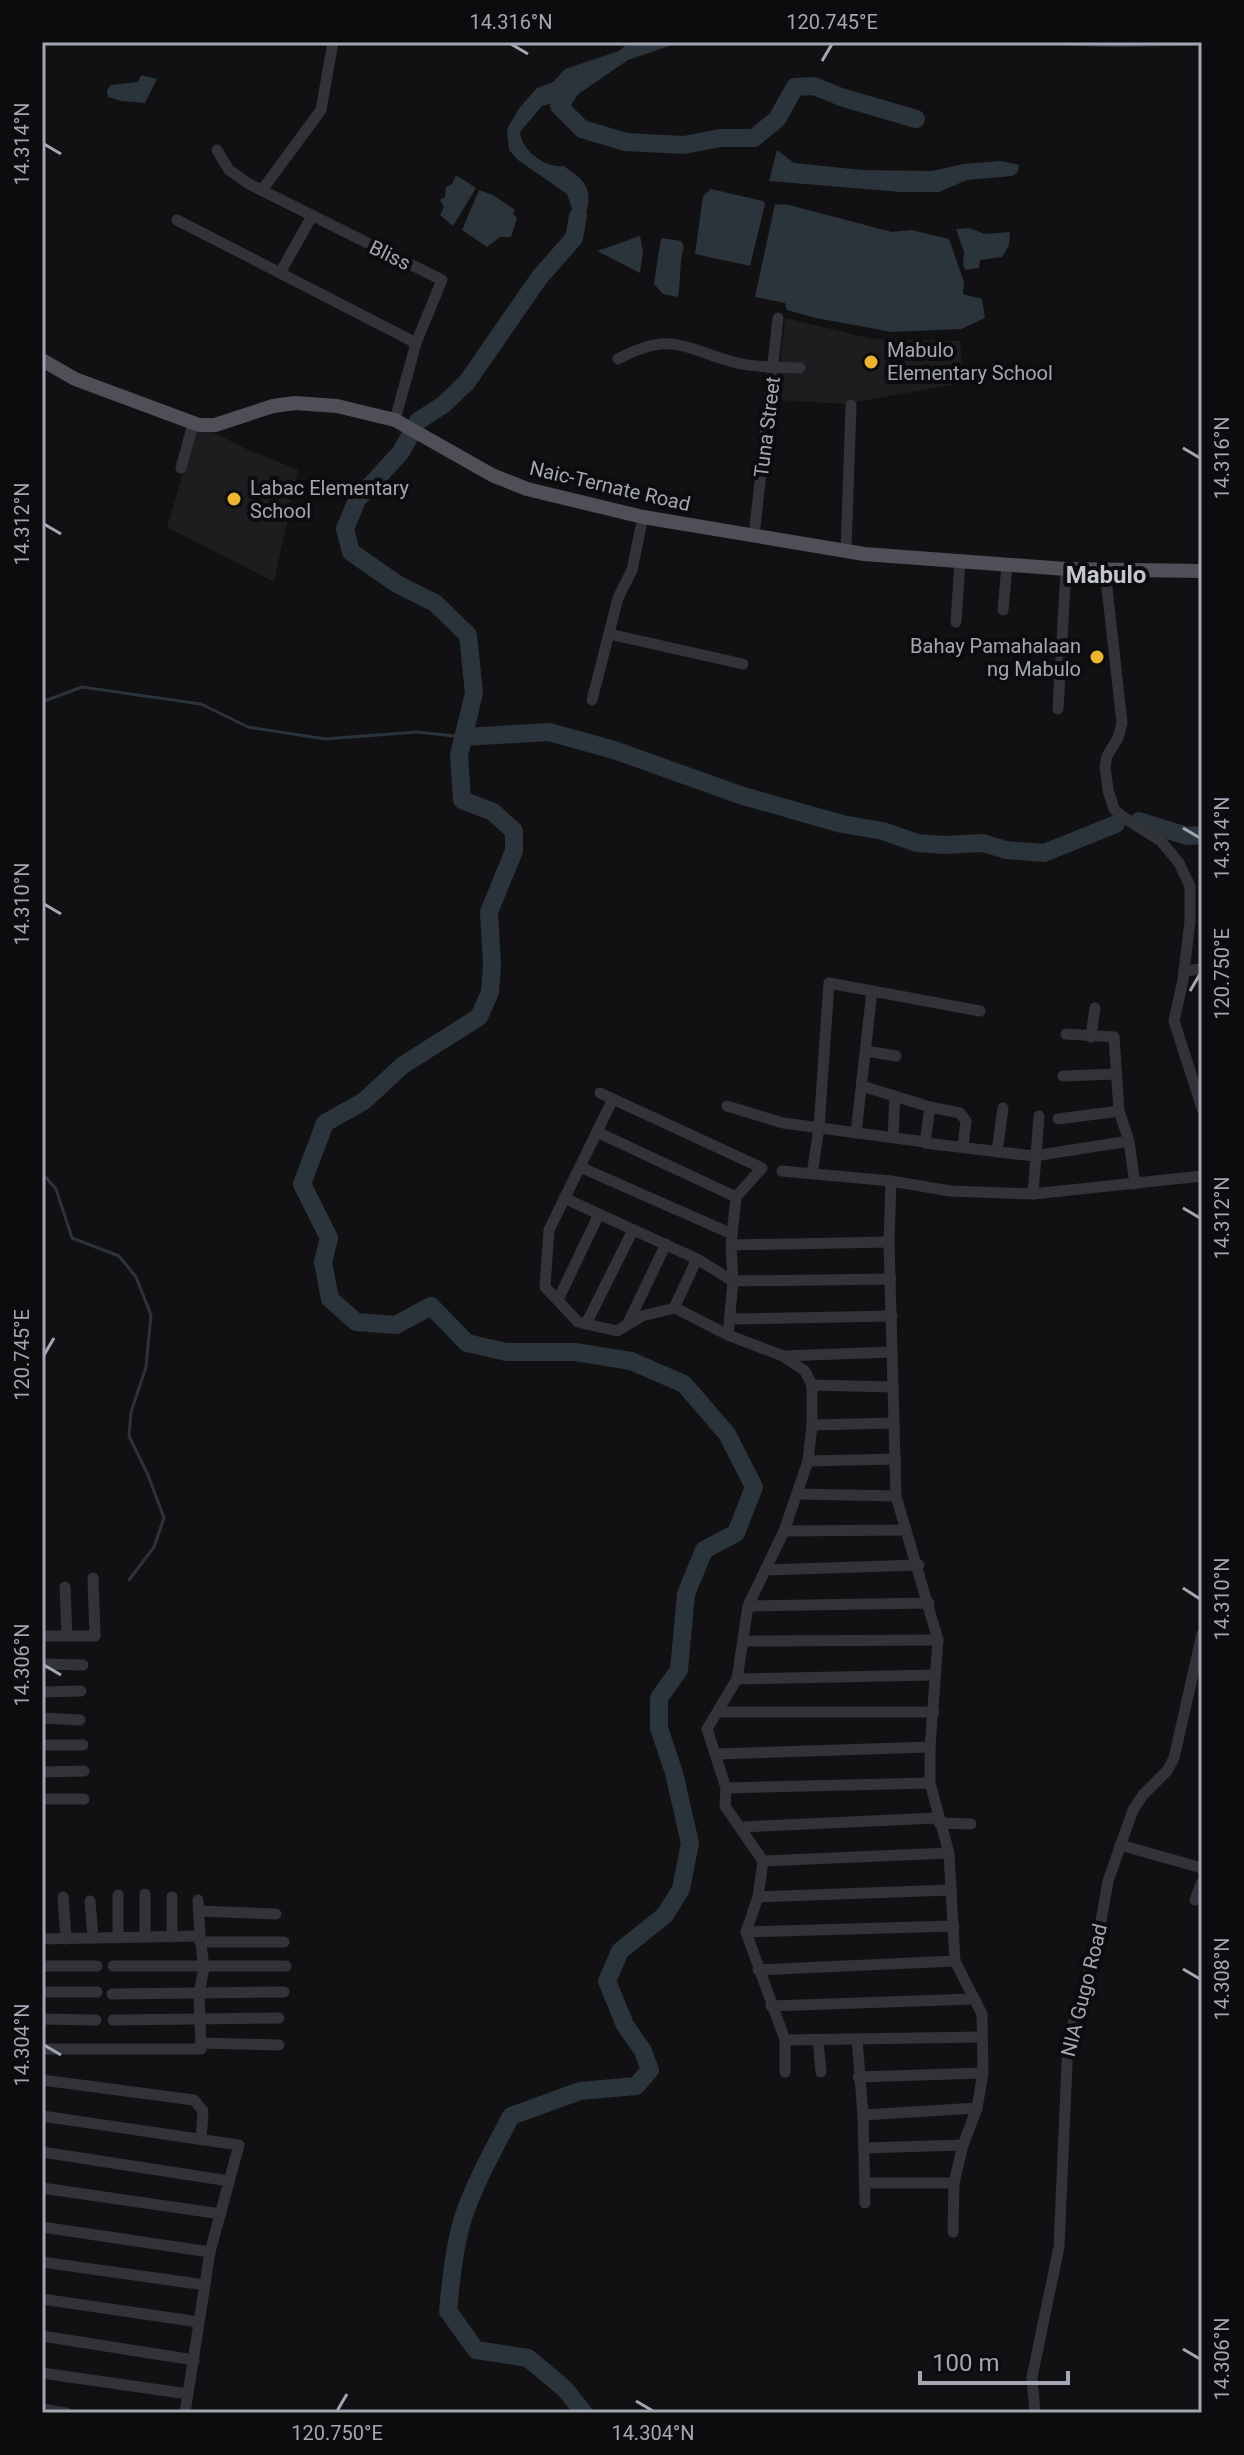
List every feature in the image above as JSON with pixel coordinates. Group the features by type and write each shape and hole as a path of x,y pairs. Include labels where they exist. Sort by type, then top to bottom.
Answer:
{"main road":[{"name":"Naic-Ternate Road","path":"42,360 75,379 193,424 215,425 273,406 295,403 337,406 395,420 492,475 527,489 643,517 846,551 1066,569 1202,571"}],"street":[{"path":"262,190 321,110 333,42"},
{"name":"Bliss","path":"217,150 229,170 262,190 442,280 416,343 395,420"},
{"path":"280,273 312,216"},
{"path":"177,220 416,343"},
{"name":"Tuna Street","path":"754,536 778,318"},
{"path":"618,359 642,346 671,343 737,362 800,368"},
{"path":"846,551 851,405"},
{"path":"181,468 193,424"},
{"path":"592,700 618,598 632,570 643,517"},
{"path":"956,622 960,561"},
{"path":"1003,610 1007,565"},
{"path":"1058,709 1066,569"},
{"path":"1105,570 1122,715 1118,738 1105,766 1108,790 1114,809 1161,841 1188,879 1191,915 1174,1021 1202,1108"},
{"path":"609,634 743,664"},
{"path":"1184,971 1202,969"},
{"path":"812,1174 819,1128 829,983 980,1011"},
{"path":"856,1133 872,991"},
{"path":"1091,1037 1095,1008"},
{"path":"1066,1034 1114,1037 1119,1111 1129,1141 1135,1184"},
{"path":"866,1051 896,1056"},
{"path":"1063,1076 1117,1074"},
{"path":"862,1086 960,1113 966,1121 963,1147"},
{"path":"600,1093 762,1168 736,1197 728,1335"},
{"path":"893,1138 895,1096"},
{"path":"613,1099 549,1230 545,1287 578,1322 617,1331 642,1316 674,1308 728,1335 783,1356 805,1371 812,1385 808,1461 798,1494 748,1606 737,1679 707,1729 726,1788 725,1806 763,1861 758,1897 746,1932 785,2040 785,2072"},
{"path":"727,1106 783,1123 1034,1156 1129,1141"},
{"path":"925,1142 930,1107"},
{"path":"997,1152 1003,1108"},
{"path":"1058,1119 1119,1111"},
{"path":"1033,1194 1039,1116"},
{"path":"597,1132 736,1197"},
{"path":"580,1167 732,1239 889,1242"},
{"path":"782,1171 891,1181 950,1191 1033,1194 1202,1176"},
{"path":"891,1181 889,1242 896,1496 919,1565 938,1640 930,1783 949,1853 955,1961 982,2014 983,2073 977,2108 963,2145 954,2183 953,2232"},
{"path":"564,1198 697,1259 733,1281 891,1279"},
{"path":"558,1300 599,1214"},
{"path":"586,1324 633,1230"},
{"path":"628,1324 666,1244"},
{"path":"674,1308 697,1259"},
{"path":"731,1319 892,1316"},
{"path":"783,1356 892,1352"},
{"path":"812,1385 892,1387"},
{"path":"812,1425 894,1423"},
{"path":"808,1461 896,1459"},
{"path":"798,1494 896,1496"},
{"path":"784,1531 906,1530"},
{"path":"765,1570 919,1565"},
{"path":"42,1636 95,1636 93,1578"},
{"path":"65,1587 67,1636"},
{"path":"748,1606 929,1603"},
{"name":"NIA Gugo Road","path":"1035,2413 1032,2377 1059,2247 1066,2050 1097,1944 1108,1881 1133,1810 1167,1771 1174,1758 1202,1634"},
{"path":"743,1641 938,1640"},
{"path":"42,1664 83,1665"},
{"path":"737,1679 936,1675"},
{"path":"42,1692 81,1691"},
{"path":"718,1712 934,1712"},
{"path":"42,1718 80,1720"},
{"path":"42,1745 83,1745"},
{"path":"716,1754 930,1747"},
{"path":"42,1772 84,1771"},
{"path":"726,1788 930,1783"},
{"path":"42,1799 84,1799"},
{"path":"740,1827 938,1820 971,1824"},
{"path":"1120,1845 1202,1868"},
{"path":"763,1861 949,1853"},
{"path":"1195,1900 1202,1882"},
{"path":"758,1897 951,1890"},
{"path":"145,1894 145,1937"},
{"path":"118,1895 118,1938"},
{"path":"63,1897 66,1939"},
{"path":"172,1897 172,1937"},
{"path":"90,1901 93,1938"},
{"path":"42,2049 201,2049 199,1994 204,1968 198,1906 276,1914"},
{"path":"746,1932 954,1926"},
{"path":"42,1939 172,1937 284,1942"},
{"path":"758,1970 955,1961"},
{"path":"42,1966 97,1966"},
{"path":"113,1966 286,1966"},
{"path":"42,1992 97,1992"},
{"path":"112,1994 284,1992"},
{"path":"771,2006 973,1999"},
{"path":"113,2020 279,2018"},
{"path":"42,2019 96,2020"},
{"path":"785,2040 982,2037"},
{"path":"857,2039 865,2203"},
{"path":"818,2040 821,2072"},
{"path":"201,2043 279,2045"},
{"path":"858,2077 983,2073"},
{"path":"42,2080 194,2100 203,2111 201,2140"},
{"path":"863,2115 977,2108"},
{"path":"42,2116 239,2145 210,2252 185,2413"},
{"path":"864,2148 963,2145"},
{"path":"42,2152 229,2181"},
{"path":"864,2183 954,2183"},
{"path":"42,2188 221,2214"},
{"path":"42,2227 210,2252"},
{"path":"42,2262 205,2285"},
{"path":"42,2299 199,2322"},
{"path":"42,2336 194,2360"},
{"path":"42,2373 188,2394"},
{"path":"42,2409 66,2413"}],"shaded area":[{"path":"629,42 681,42 628,60 574,97 542,106 520,132 521,139 536,157 564,166 584,183 588,204 574,238 573,211 567,194 518,160 509,150 507,129 520,107 537,88 553,82 565,69 619,51"},
{"path":"1027,42 1202,42 1202,45 1093,47"},
{"path":"141,75 157,79 145,103 108,97 107,90 111,85 138,82"},
{"path":"777,150 794,163 862,170 932,171 963,164 1001,161 1019,165 1018,172 1012,176 967,180 939,192 901,192 769,181"},
{"path":"456,175 476,188 453,226 440,215 444,207 440,200 445,197 446,187 452,184"},
{"path":"711,189 765,204 750,266 695,254 703,196"},
{"path":"479,190 493,195 515,210 513,214 517,218 511,237 500,237 487,247 462,230"},
{"path":"775,204 892,232 911,230 949,239 964,282 963,294 982,299 985,318 961,329 892,332 816,318 787,310 785,303 755,297"},
{"path":"969,228 985,234 1010,232 1009,245 1002,257 980,260 979,268 965,270 964,252 956,229"},
{"path":"640,236 643,252 640,273 597,251"},
{"path":"662,238 681,241 684,246 678,297 663,294 654,284"},
{"name":"Mabulo Elementary School","path":"785,318 872,339 960,341 963,383 844,404 777,400"},
{"name":"Labac Elementary School","path":"196,429 215,433 298,470 274,582 167,527"}],"waterway":[{"path":"578,79 559,106 582,129 626,142 684,145 720,138 754,138 777,119 795,87 814,86 916,119"},
{"path":"578,216 574,238 539,278 467,382 443,405 418,421 401,452 357,500 345,529 351,552 397,584 435,603 468,635 474,693 459,755 462,800 493,812 514,831 514,851 489,912 490,992 479,1017 403,1065 364,1101 325,1123 302,1184 329,1238 323,1262 330,1299 356,1322 396,1325 431,1306 467,1343 506,1352 575,1352 631,1361 684,1384 727,1434 754,1487 736,1533 704,1550 686,1594 679,1670 659,1698 659,1728 674,1773 690,1843 681,1889 665,1915 620,1951 607,1981 625,2025 643,2051 650,2070 636,2086 580,2091 511,2116 473,2192 455,2252 448,2311 476,2350 528,2358 565,2389 584,2413"},
{"path":"42,702 82,687 201,704 248,727 325,739 417,732 463,737"},
{"path":"463,737 549,732 614,750 740,795 842,824 883,831 917,843 983,843 1006,850 1044,853 1116,824"},
{"path":"1139,821 1187,836 1202,835"},
{"path":"42,1173 56,1189 72,1238 119,1256 136,1277 151,1315 146,1367 131,1412 129,1436 164,1518 154,1547 129,1580"}],"place":[{"name":"Mabulo Elementary School","path":"871,362"},
{"name":"Labac Elementary School","path":"234,499"},
{"name":"Bahay Pamahalaan ng Mabulo","path":"1097,657"}],"district":[{"name":"Mabulo","path":"1106,575"}]}
